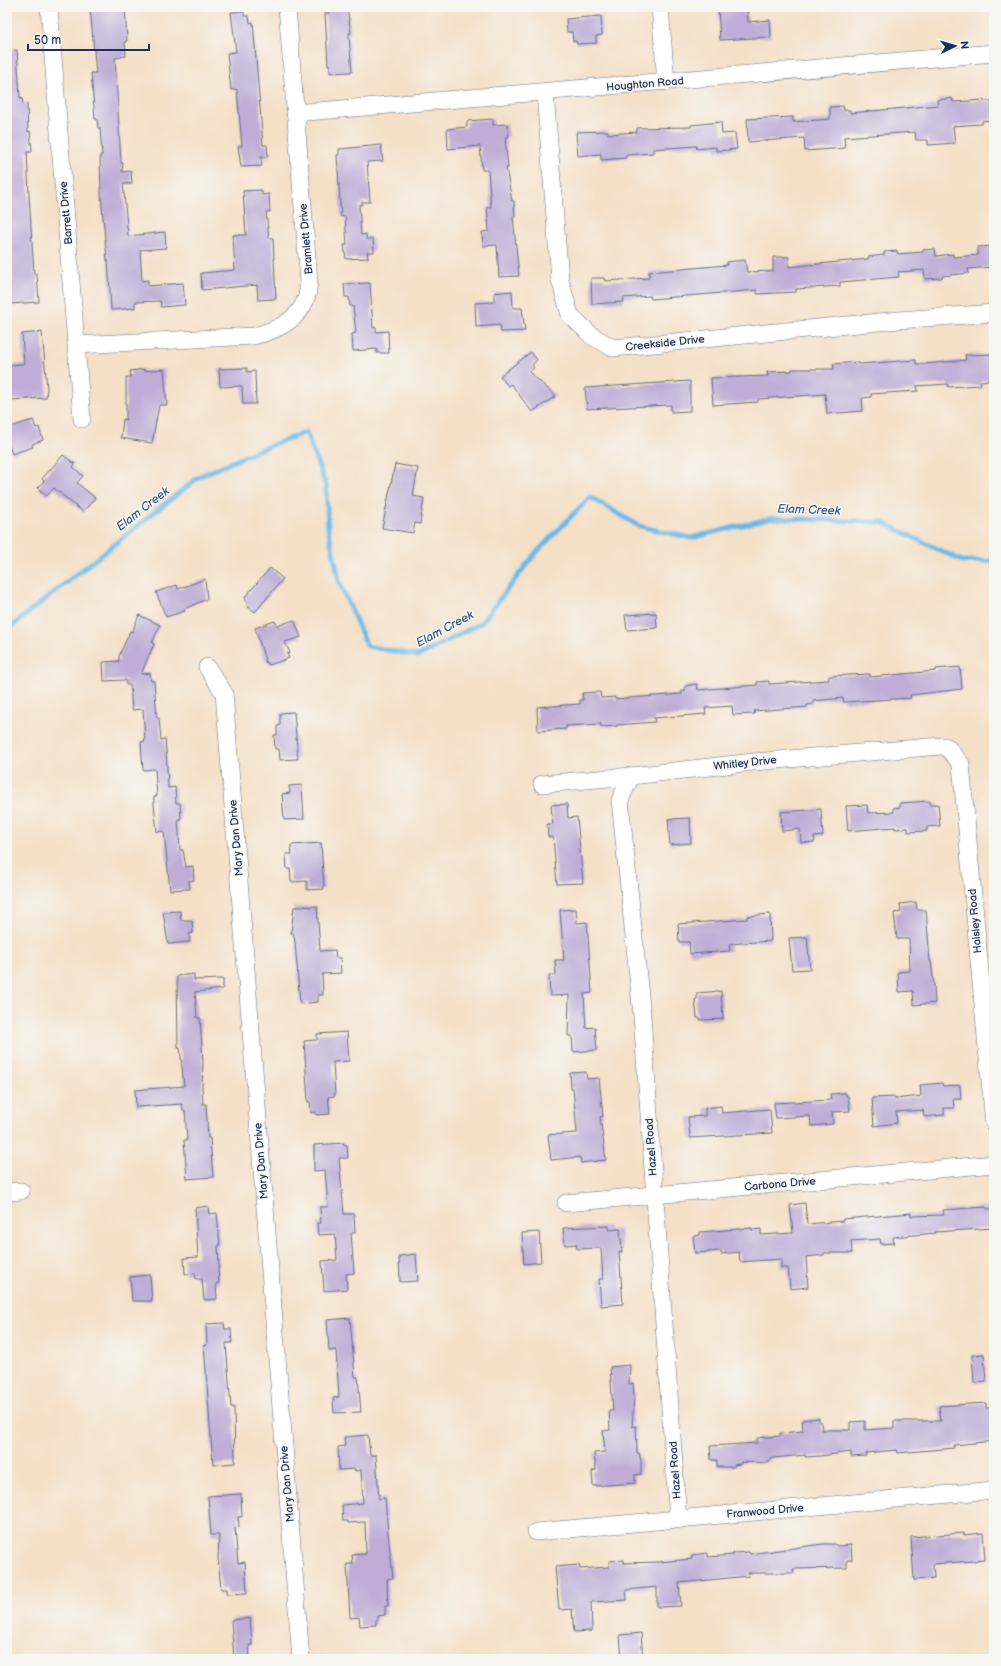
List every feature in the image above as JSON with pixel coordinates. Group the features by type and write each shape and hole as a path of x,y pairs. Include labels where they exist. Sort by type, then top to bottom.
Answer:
{"street":[{"name":"Barrett Drive","path":"49,7 82,420"},
{"name":"Bramlett Drive","path":"77,345 254,336 275,331 293,319 305,302 309,282 287,7"},
{"path":"660,7 666,82"},
{"name":"Houghton Road","path":"296,113 994,53"},
{"name":"Creekside Drive","path":"545,92 560,280 570,315 592,336 613,348 891,321 994,313"},
{"name":"Mary Dan Drive","path":"207,667 224,693 301,1659"},
{"name":"Whitley Drive","path":"542,784 631,776 753,762 941,746 947,747"},
{"name":"Halsley Road","path":"947,747 961,764 994,1124"},
{"name":"Hazel Road","path":"631,776 620,800 642,1016 678,1520"},
{"name":"Carbona Drive","path":"566,1203 994,1164"},
{"name":"Franwood Drive","path":"536,1532 994,1490"}],"building":[{"path":"90,7 125,7 127,41 125,41 126,56 115,58 121,163 123,163 122,172 131,171 132,184 123,184 128,236 165,232 166,248 140,250 142,281 148,280 148,286 183,283 185,305 161,307 160,301 135,302 135,308 111,310 108,260 107,261 101,195 100,155 102,155 100,128 98,128 97,119 95,119 91,73 96,73"},
{"path":"329,7 347,7 351,33 349,33 349,36 352,72 330,73 330,65 328,65 325,13 329,13"},
{"path":"718,7 747,7 748,22 770,20 771,37 720,40"},
{"path":"244,11 244,16 249,16 250,23 253,22 263,145 267,145 268,157 261,157 262,166 241,167 238,146 242,146 237,89 231,90 227,53 236,52 231,12"},
{"path":"601,16 602,35 596,36 596,43 577,44 576,41 573,41 572,32 567,32 566,19"},
{"path":"17,50 20,98 22,97 23,104 27,103 28,132 30,131 32,152 27,152 29,195 34,274 37,274 39,302 10,304 9,257 7,257 7,183 9,183 7,156 7,51"},
{"path":"952,98 953,102 984,100 994,101 994,120 982,121 982,124 953,126 955,143 928,145 928,140 916,140 915,132 844,137 845,148 805,151 804,138 748,142 747,119 793,117 793,122 830,119 830,107 843,106 844,110 850,110 850,113 938,105 937,100"},
{"path":"493,119 493,125 507,124 509,137 505,137 508,168 506,168 512,201 514,201 515,217 513,217 519,276 499,277 497,245 483,246 482,232 489,231 487,207 491,207 488,170 482,170 480,146 448,149 447,129 467,127 467,121"},
{"path":"721,122 722,134 735,133 737,149 716,151 716,147 697,149 696,146 653,149 653,153 626,155 626,158 601,160 601,154 578,156 576,132 608,131 608,134 637,132 637,128 691,127 691,125"},
{"path":"381,145 383,161 367,162 370,202 362,202 362,205 359,205 361,235 366,234 366,239 373,239 374,252 367,252 368,258 346,259 344,245 347,245 345,216 341,217 337,155 339,155 339,149"},
{"path":"262,190 262,195 269,194 270,212 266,212 269,238 273,238 276,299 258,300 257,285 202,290 201,273 235,270 233,235 246,235 243,191"},
{"path":"994,246 994,267 968,269 969,273 942,276 942,278 925,279 924,270 898,272 899,277 840,282 840,286 796,289 796,292 757,294 757,290 651,299 650,296 623,298 624,302 592,304 591,278 604,278 605,281 649,278 649,272 727,265 727,262 745,260 747,272 773,271 773,257 789,257 789,267 868,259 868,257 884,255 884,252 897,251 898,254 923,252 923,250 935,249 936,256 953,254 953,257 978,255 978,247"},
{"path":"370,283 373,328 376,327 376,332 388,331 389,353 377,353 377,349 353,351 352,334 356,333 353,306 350,306 349,297 345,297 344,284"},
{"path":"512,291 513,308 522,308 525,331 501,332 500,325 476,327 475,303 494,302 494,293"},
{"path":"42,332 47,388 46,398 10,400 9,384 7,384 7,365 24,364 22,334"},
{"path":"531,352 537,360 532,365 534,368 529,372 556,396 532,412 511,384 508,386 500,376"},
{"path":"994,354 994,380 980,381 981,385 948,387 948,384 917,386 918,391 871,394 871,397 862,398 863,411 827,414 825,394 758,399 758,402 713,405 711,378 768,376 767,372 792,371 792,369 834,369 833,364 858,362 859,364 916,360 916,364 925,364 966,360 965,355"},
{"path":"247,368 247,372 255,371 256,404 243,404 242,386 220,387 219,369"},
{"path":"144,369 144,371 164,369 167,405 159,405 152,443 121,438 123,419 126,420 126,377 131,377 130,371"},
{"path":"690,381 690,411 671,412 671,405 587,409 585,388"},
{"path":"33,420 36,428 39,427 43,440 32,444 33,447 12,454 7,440 7,428"},
{"path":"63,455 75,464 73,467 83,476 77,483 95,498 83,512 54,488 47,496 38,488 44,481 42,479"},
{"path":"395,464 418,468 413,496 424,498 420,524 415,523 413,533 382,528"},
{"path":"270,568 283,579 255,612 248,607 245,597"},
{"path":"205,579 207,599 184,609 185,611 166,617 156,592 177,585 178,589"},
{"path":"656,613 657,628 627,630 625,615"},
{"path":"139,615 160,625 152,643 154,644 141,674 150,673 151,681 154,681 157,718 159,718 161,740 165,739 168,788 175,787 176,803 180,803 181,819 178,819 180,850 183,850 186,867 193,866 194,880 189,881 190,889 170,890 164,831 157,832 154,804 154,797 157,796 155,769 143,770 141,742 145,741 143,709 132,710 130,685 126,685 126,680 104,681 103,662 119,661 119,656"},
{"path":"294,620 301,637 285,642 290,653 287,654 289,658 269,665 266,663 255,628 275,621 277,626"},
{"path":"960,667 962,689 910,695 911,698 844,702 843,698 813,701 813,704 807,705 807,707 754,711 755,714 733,715 732,706 705,708 706,714 654,718 655,722 601,727 601,724 566,726 566,729 538,731 537,707 580,704 580,700 583,700 582,693 600,692 601,698 615,697 615,699 682,694 682,691 685,691 685,686 697,684 698,690 757,685 757,682 769,681 769,684 829,680 829,676 870,674 870,677 936,671 936,669"},
{"path":"294,712 298,759 280,760 279,749 275,749 274,735 277,735 277,726 280,725 280,713"},
{"path":"302,785 304,819 284,820 282,794 290,793 289,786"},
{"path":"930,801 930,805 938,804 940,826 927,827 927,831 908,832 908,828 895,829 895,827 848,831 846,806 867,805 868,813 894,812 893,808 900,807 900,803"},
{"path":"567,804 568,818 577,817 583,883 557,884 553,837 548,837 547,824 553,824 551,805"},
{"path":"821,809 823,836 814,837 815,842 801,843 800,829 782,831 781,812"},
{"path":"690,818 691,843 670,845 668,819"},
{"path":"321,843 324,889 307,890 307,881 291,882 290,869 287,869 286,854 292,854 291,845"},
{"path":"916,902 917,910 926,910 935,1003 914,1005 913,991 899,992 898,972 910,971 909,939 897,939 894,913 901,912 900,904"},
{"path":"317,906 320,951 335,950 336,958 340,958 341,973 322,974 323,995 318,995 318,1002 300,1004 295,942 293,933 291,933 294,907"},
{"path":"576,909 577,923 587,922 592,993 584,994 586,1028 595,1027 597,1050 573,1052 572,1036 568,1036 569,995 550,996 549,975 556,975 555,960 564,960 560,910"},
{"path":"180,911 181,920 192,920 193,933 189,934 190,942 168,944 163,912"},
{"path":"770,914 771,941 729,944 730,951 690,954 689,942 679,942 678,924 747,919 747,916"},
{"path":"807,937 810,969 792,970 789,938"},
{"path":"194,974 194,980 223,979 223,989 195,992 197,1018 200,1018 203,1061 203,1104 206,1104 208,1138 210,1138 213,1177 187,1179 184,1140 187,1140 185,1111 183,1111 182,1104 136,1107 135,1090 184,1086 180,1048 178,1048 177,976"},
{"path":"721,991 723,1019 700,1020 700,1018 697,1018 695,1000 697,999 697,993"},
{"path":"347,1032 349,1061 333,1062 335,1096 328,1097 330,1114 316,1115 316,1112 311,1113 310,1102 308,1102 304,1041 317,1040 317,1034"},
{"path":"586,1072 587,1079 599,1078 603,1116 600,1117 606,1160 581,1163 580,1157 551,1160 548,1135 577,1133 573,1088 571,1088 570,1073"},
{"path":"942,1083 943,1086 960,1085 961,1099 953,1099 954,1108 944,1108 944,1115 924,1117 923,1110 896,1112 897,1123 874,1126 872,1098 895,1097 895,1099 921,1096 920,1085"},
{"path":"846,1093 846,1096 848,1096 850,1111 832,1112 833,1124 811,1126 810,1116 776,1118 774,1103 831,1100 830,1094"},
{"path":"721,1106 722,1113 770,1109 772,1133 690,1138 688,1117 705,1116 705,1108"},
{"path":"344,1143 344,1145 347,1145 348,1158 339,1158 344,1214 354,1214 355,1233 351,1233 354,1273 346,1274 347,1289 324,1291 322,1261 337,1260 335,1234 318,1235 317,1223 321,1223 320,1207 328,1207 325,1170 314,1171 314,1145"},
{"path":"805,1203 807,1224 911,1213 911,1216 944,1215 943,1210 986,1207 987,1209 994,1209 994,1228 935,1232 936,1233 893,1237 894,1243 881,1244 880,1239 851,1241 852,1253 824,1253 824,1255 806,1257 808,1287 790,1289 788,1268 781,1268 781,1259 740,1262 739,1252 721,1254 721,1251 695,1253 693,1236 700,1235 700,1232 752,1228 752,1230 761,1229 761,1235 793,1233 790,1205"},
{"path":"208,1206 209,1214 217,1213 220,1246 218,1246 219,1283 216,1284 217,1299 204,1300 202,1279 196,1279 195,1273 185,1274 184,1258 198,1257 195,1208"},
{"path":"609,1226 609,1230 620,1229 622,1252 619,1252 623,1304 601,1306 599,1279 603,1279 601,1248 577,1249 576,1244 565,1245 563,1228"},
{"path":"539,1232 541,1262 524,1264 522,1233"},
{"path":"416,1254 418,1281 400,1282 399,1256"},
{"path":"150,1275 152,1301 132,1301 130,1277"},
{"path":"350,1318 355,1377 358,1377 361,1412 334,1413 333,1398 339,1397 336,1350 329,1351 327,1320"},
{"path":"224,1323 225,1329 231,1329 232,1343 226,1343 231,1407 234,1407 235,1463 213,1465 204,1345 207,1345 206,1324"},
{"path":"984,1354 986,1382 974,1383 972,1355"},
{"path":"630,1365 629,1384 633,1383 634,1396 632,1427 636,1426 637,1453 639,1453 641,1461 641,1474 635,1475 635,1483 593,1486 592,1471 596,1470 594,1453 605,1452 603,1431 610,1430 609,1411 613,1411 610,1367"},
{"path":"986,1403 986,1408 994,1408 994,1441 954,1445 954,1448 897,1453 896,1450 866,1453 866,1456 851,1457 851,1452 820,1456 805,1457 805,1455 773,1458 769,1459 770,1461 766,1463 741,1462 741,1464 734,1465 734,1467 717,1467 717,1460 711,1460 710,1446 757,1443 757,1438 780,1436 780,1433 803,1431 802,1420 819,1418 822,1430 850,1430 850,1422 865,1421 865,1430 894,1428 894,1421 941,1421 939,1406"},
{"path":"368,1435 370,1455 376,1455 379,1499 385,1498 393,1578 387,1579 388,1606 385,1606 385,1615 378,1616 376,1625 360,1626 359,1617 350,1618 347,1564 353,1564 352,1555 366,1554 365,1522 348,1523 348,1521 343,1521 342,1505 363,1503 361,1470 339,1470 338,1447 345,1446 344,1437"},
{"path":"241,1494 242,1517 238,1517 239,1527 235,1528 238,1563 245,1562 247,1593 227,1594 227,1589 221,1589 218,1558 219,1535 211,1535 208,1496"},
{"path":"964,1533 964,1535 983,1533 985,1560 933,1564 934,1578 914,1580 911,1537"},
{"path":"823,1544 835,1544 837,1546 851,1545 852,1560 847,1560 847,1568 793,1569 794,1573 748,1573 749,1576 679,1583 681,1606 657,1607 657,1587 626,1590 627,1600 591,1602 592,1631 574,1632 572,1609 559,1610 555,1567 579,1565 580,1569 609,1567 609,1561 624,1560 624,1563 659,1562 692,1559 692,1555 708,1553 708,1557 734,1555 733,1553 749,1552 750,1554"},
{"path":"250,1618 252,1645 249,1645 250,1659 234,1659 231,1620"},
{"path":"641,1633 643,1659 622,1659 620,1635"}],"waterway":[{"name":"Elam Creek","path":"7,630 200,476 257,451 306,432 326,486 328,528 340,584 367,646 418,656 481,623 535,554 590,497 639,526 691,538 772,518 882,522 962,561 994,561"}]}
